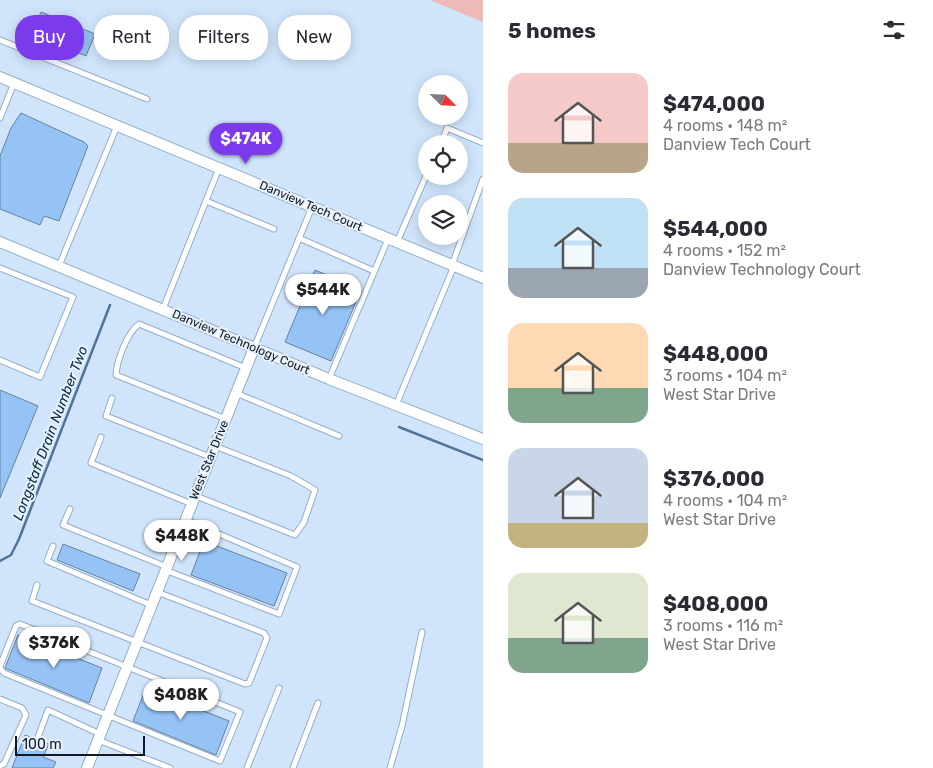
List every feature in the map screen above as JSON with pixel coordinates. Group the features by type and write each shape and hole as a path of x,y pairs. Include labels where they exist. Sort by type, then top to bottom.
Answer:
{"street":[{"name":"Danview Tech Court","path":"0,76 483,278"},
{"name":"Danview Technology Court","path":"0,242 329,379 483,439"},
{"name":"West Star Drive","path":"88,768 107,715 254,348"}],"lane":[{"path":"0,40 147,99"},
{"path":"0,118 14,82"},
{"path":"59,266 117,125"},
{"path":"445,135 448,128 464,135"},
{"path":"468,137 483,143"},
{"path":"162,309 219,168"},
{"path":"396,405 453,265 483,179"},
{"path":"329,379 374,271 393,240 421,185"},
{"path":"206,201 274,229"},
{"path":"254,348 312,206"},
{"path":"299,238 374,271"},
{"path":"0,268 73,298 40,377 0,360"},
{"path":"226,419 116,375 116,368 132,328 139,324 246,368"},
{"path":"236,393 339,436"},
{"path":"112,398 106,416 210,457"},
{"path":"101,437 91,463 295,535 304,522 315,490 290,476 215,446"},
{"path":"70,509 63,525 279,614 297,567 185,520"},
{"path":"53,546 47,561 151,605"},
{"path":"37,585 32,601 245,684 249,683 267,638 264,633 156,592"},
{"path":"20,624 126,667 240,712 220,761 4,672 0,667 16,626 20,624"},
{"path":"390,768 402,726 422,632"},
{"path":"247,768 279,688"},
{"path":"0,699 22,708 26,715 4,764 0,766"},
{"path":"293,768 318,703"},
{"path":"37,740 48,710 64,716 69,722 99,737 170,768"}],"shaded area":[{"path":"430,0 483,0 483,22"}],"building":[{"path":"84,30 94,34 86,56 84,55"},
{"path":"21,113 84,142 88,146 59,221 44,216 40,225 0,209 0,156 11,128"},
{"path":"315,270 361,290 331,361 285,342"},
{"path":"0,390 38,406 0,498"},
{"path":"204,541 287,573 274,606 191,575"},
{"path":"63,544 140,574 133,591 57,560"},
{"path":"18,635 102,668 89,703 5,668"},
{"path":"146,688 229,721 216,755 133,721"},
{"path":"25,735 33,738 35,744 41,741 49,744 43,757 56,762 53,768 12,768"}],"waterway":[{"name":"Longstaff Drain Number Two","path":"0,561 11,555 19,539 110,305"},
{"name":"Longstaff Drain Number Two","path":"399,427 483,460"}]}
